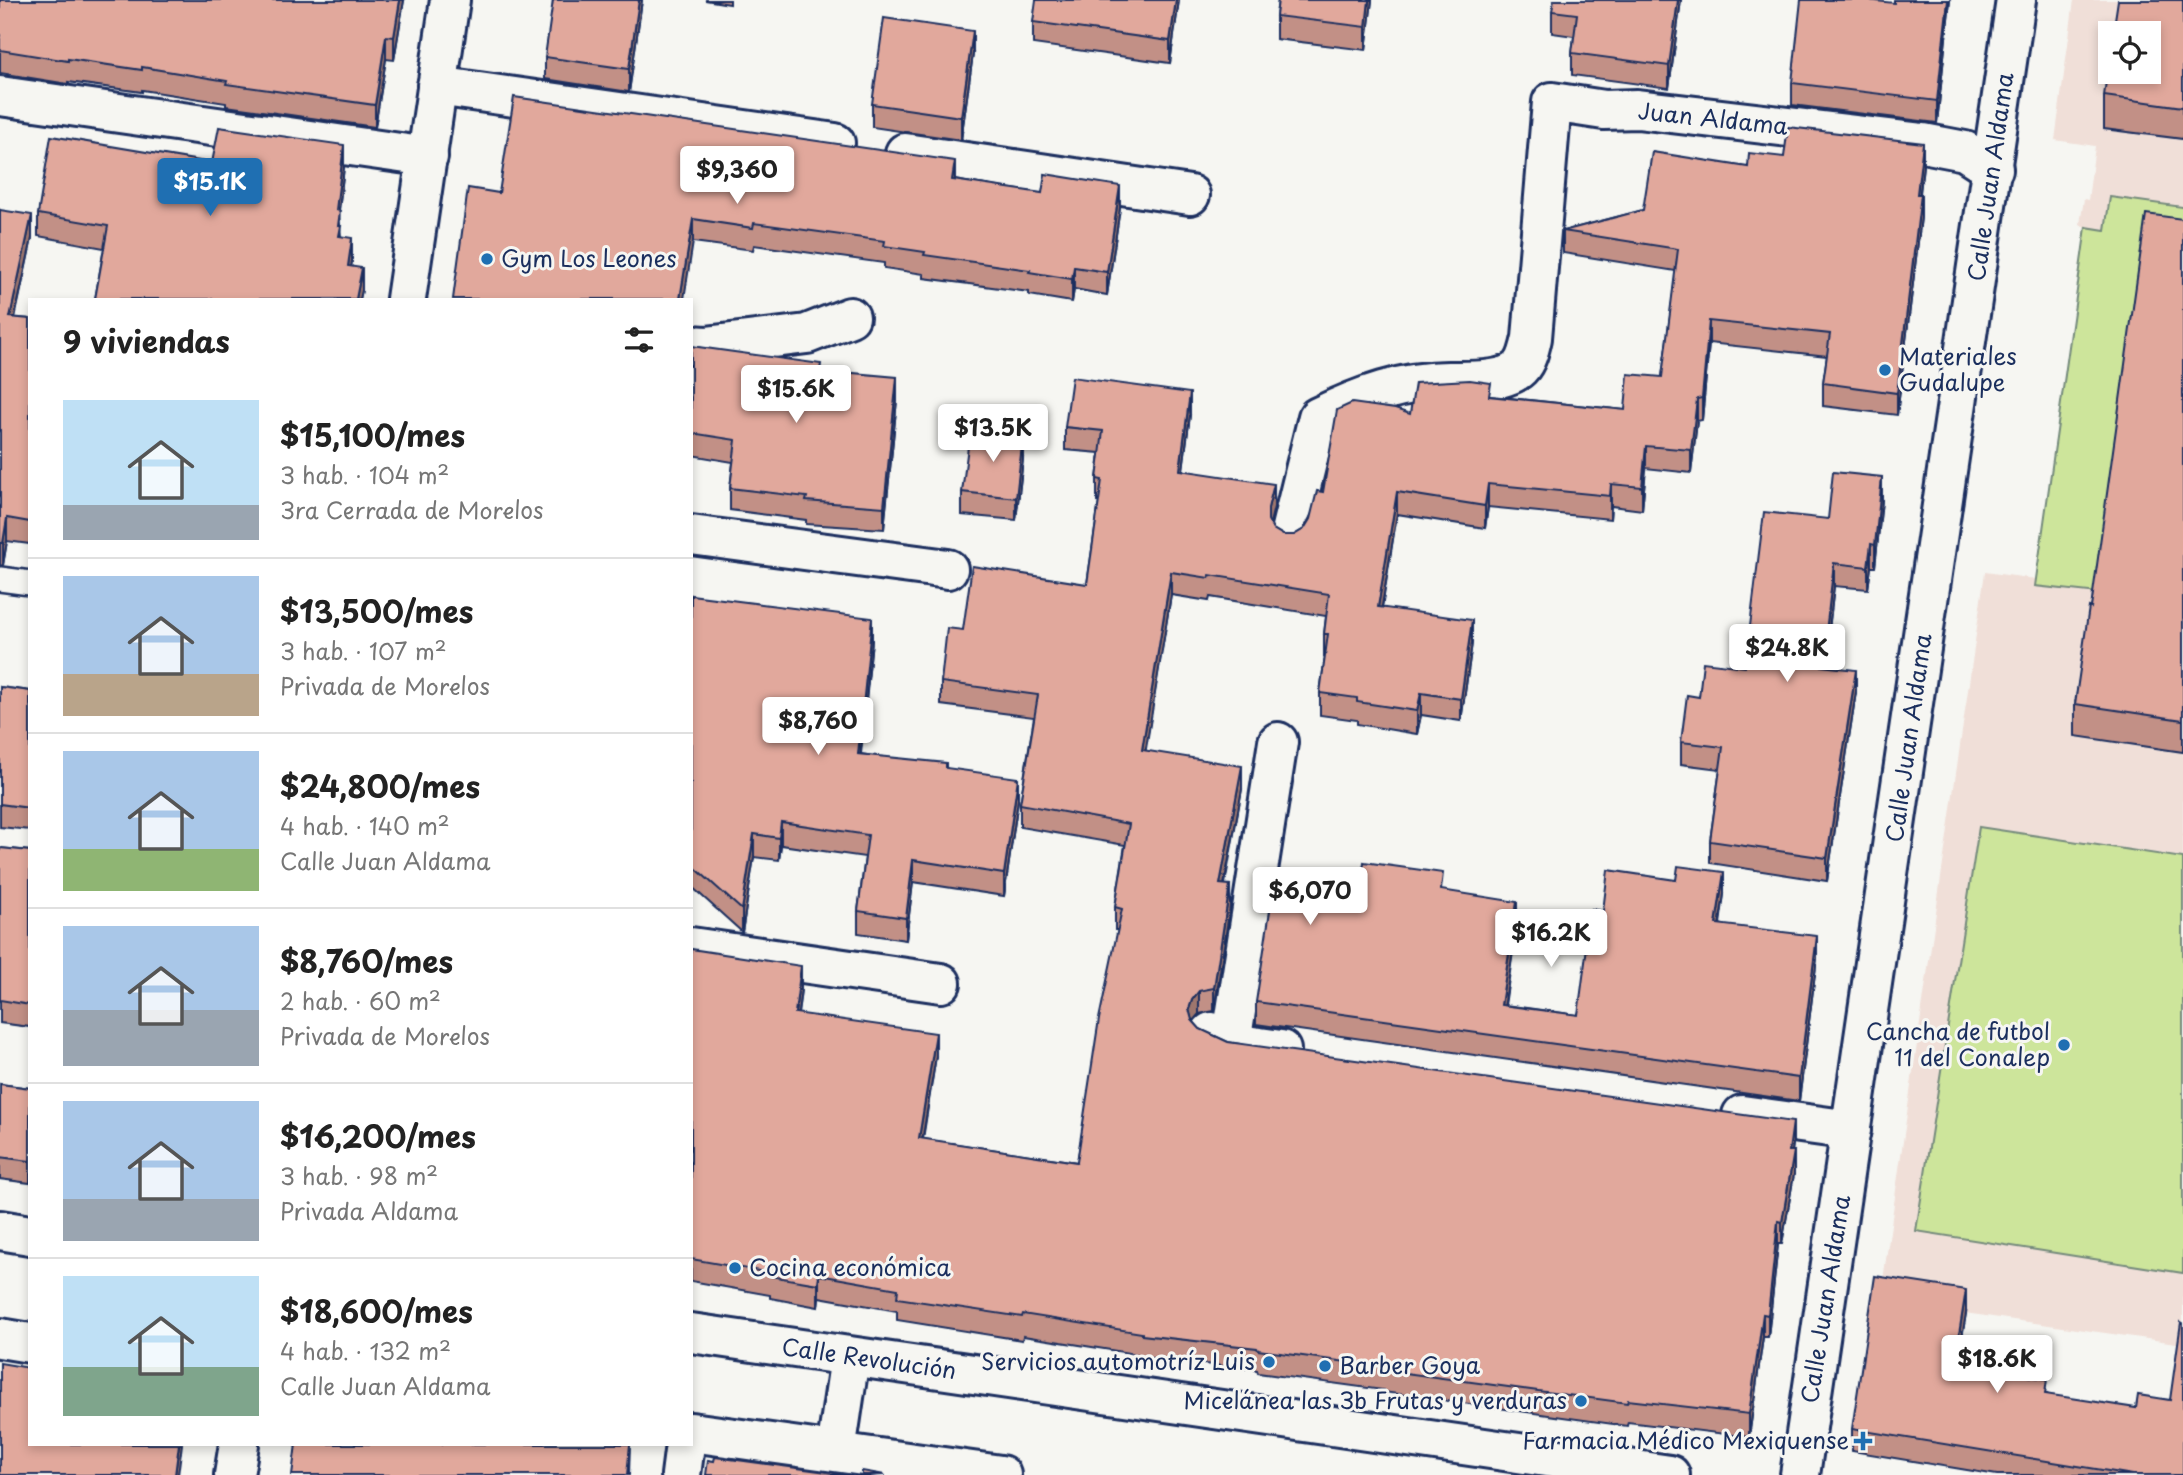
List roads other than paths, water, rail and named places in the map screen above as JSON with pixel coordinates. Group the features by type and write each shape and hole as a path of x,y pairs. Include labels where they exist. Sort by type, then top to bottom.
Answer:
{"street":[{"path":"406,298 450,0"},
{"name":"Calle Juan Aldama","path":"1800,1475 2016,0"},
{"path":"437,86 1190,195"},
{"path":"0,96 428,157"},
{"name":"Juan Aldama","path":"1289,536 1318,417 1388,387 1430,380 1480,381 1506,375 1520,368 1532,338 1552,102 1604,110 1637,109 1923,143 1965,151 1993,170"},
{"path":"693,345 706,346 807,334 850,317"},
{"path":"693,535 948,569"},
{"path":"1278,742 1221,1037 1314,1055"},
{"path":"693,947 941,983"},
{"path":"1713,1111 1851,1130"},
{"path":"0,1230 28,1235"},
{"name":"Calle Revolución","path":"693,1333 1670,1475"},
{"path":"0,1338 28,1343"},
{"path":"836,1451 850,1357"},
{"path":"693,1432 1002,1475"},
{"path":"234,1475 239,1446"},
{"path":"681,1475 685,1446"}],"lane":[{"path":"0,579 28,583"}],"place":[{"name":"Gym Los Leones","path":"487,259"},
{"name":"Materiales Gudalupe","path":"1885,370"},
{"name":"Cancha de futbol 11 del Conalep","path":"2064,1045"},
{"name":"Cocina económica","path":"735,1268"},
{"name":"Servicios automotríz Luis","path":"1269,1362"},
{"name":"Barber Goya","path":"1325,1366"},
{"name":"Micelánea las 3b Frutas y verduras","path":"1581,1401"},
{"name":"Farmacia Médico Mexiquense","path":"1863,1441"}]}
